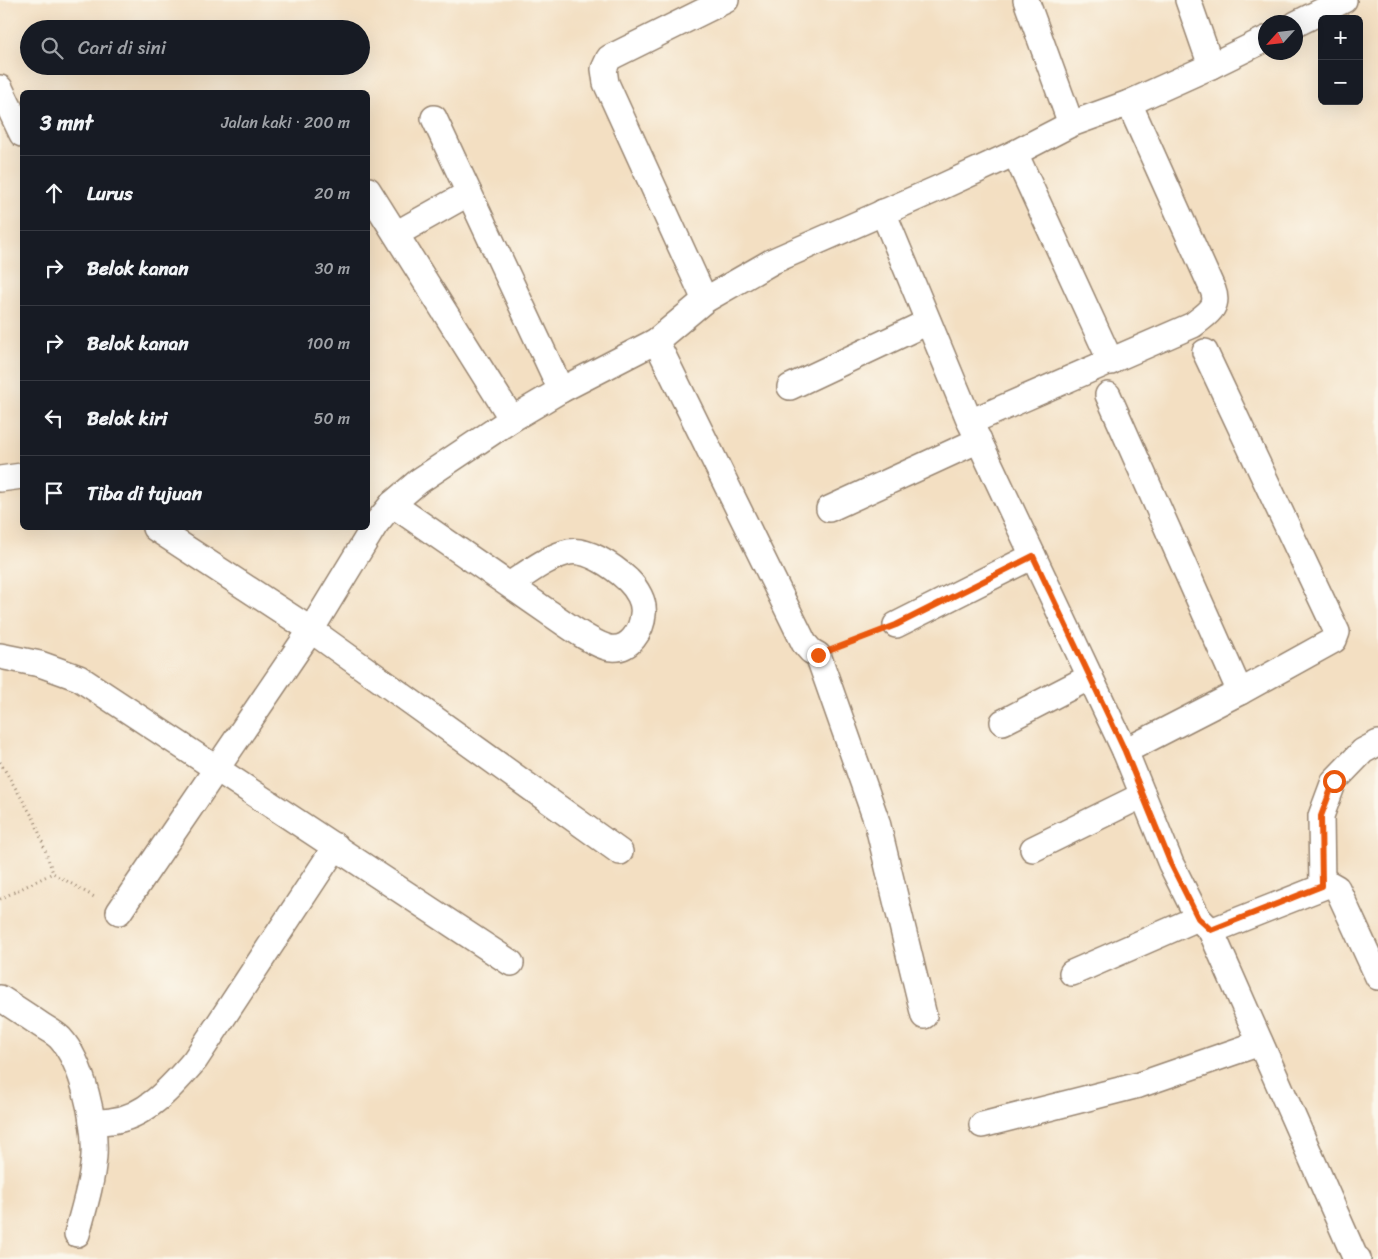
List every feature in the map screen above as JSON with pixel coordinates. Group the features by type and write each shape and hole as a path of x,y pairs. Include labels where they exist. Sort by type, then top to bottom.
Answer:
{"street":[{"path":"705,300 606,83 604,69 610,58 726,0"},
{"path":"1026,0 1071,124"},
{"path":"1188,0 1211,66"},
{"path":"1303,20 1332,3"},
{"path":"119,912 311,630 375,525 392,504 419,481 512,418 561,390 656,341 705,300 773,261 940,188 1071,124 1129,103 1258,43"},
{"path":"0,88 20,130"},
{"path":"829,509 974,431 1111,362 1193,325 1213,307 1216,298 1129,103"},
{"path":"434,118 561,390"},
{"path":"1015,153 1111,362"},
{"path":"370,193 512,418"},
{"path":"396,234 470,193"},
{"path":"882,212 974,431 1125,751 1171,864 1205,924 1355,1257 1358,1259"},
{"path":"790,387 928,322"},
{"path":"656,341 804,643 811,651 818,655 878,822 924,1016"},
{"path":"1125,751 1240,692 1334,640 1337,632 1205,352"},
{"path":"1108,395 1240,692"},
{"path":"0,479 20,476"},
{"path":"392,504 509,585 580,633 611,648 623,647 633,640 640,628 644,612 640,596 629,581 609,564 577,551 566,552 509,585"},
{"path":"158,530 311,630 620,852"},
{"path":"896,625 1033,556"},
{"path":"0,656 40,664 79,678 511,963"},
{"path":"1003,722 1090,678"},
{"path":"1322,886 1321,816 1334,781 1363,750 1378,743"},
{"path":"1033,849 1143,795"},
{"path":"92,1122 112,1122 131,1116 150,1104 171,1086 195,1060 336,846"},
{"path":"1072,973 1205,924 1330,884 1337,888 1378,977"},
{"path":"0,998 59,1037 70,1052 80,1072 92,1122 94,1155 90,1190 76,1234"},
{"path":"982,1125 1139,1085 1260,1043"}],"path":[{"path":"818,655 896,625"},
{"path":"0,762 35,821 53,873 119,912"},
{"path":"0,899 53,873"}],"route":[{"path":"818,655 896,625 1033,556 1125,751 1171,864 1198,918 1211,930 1322,886 1321,816 1334,781"}]}
